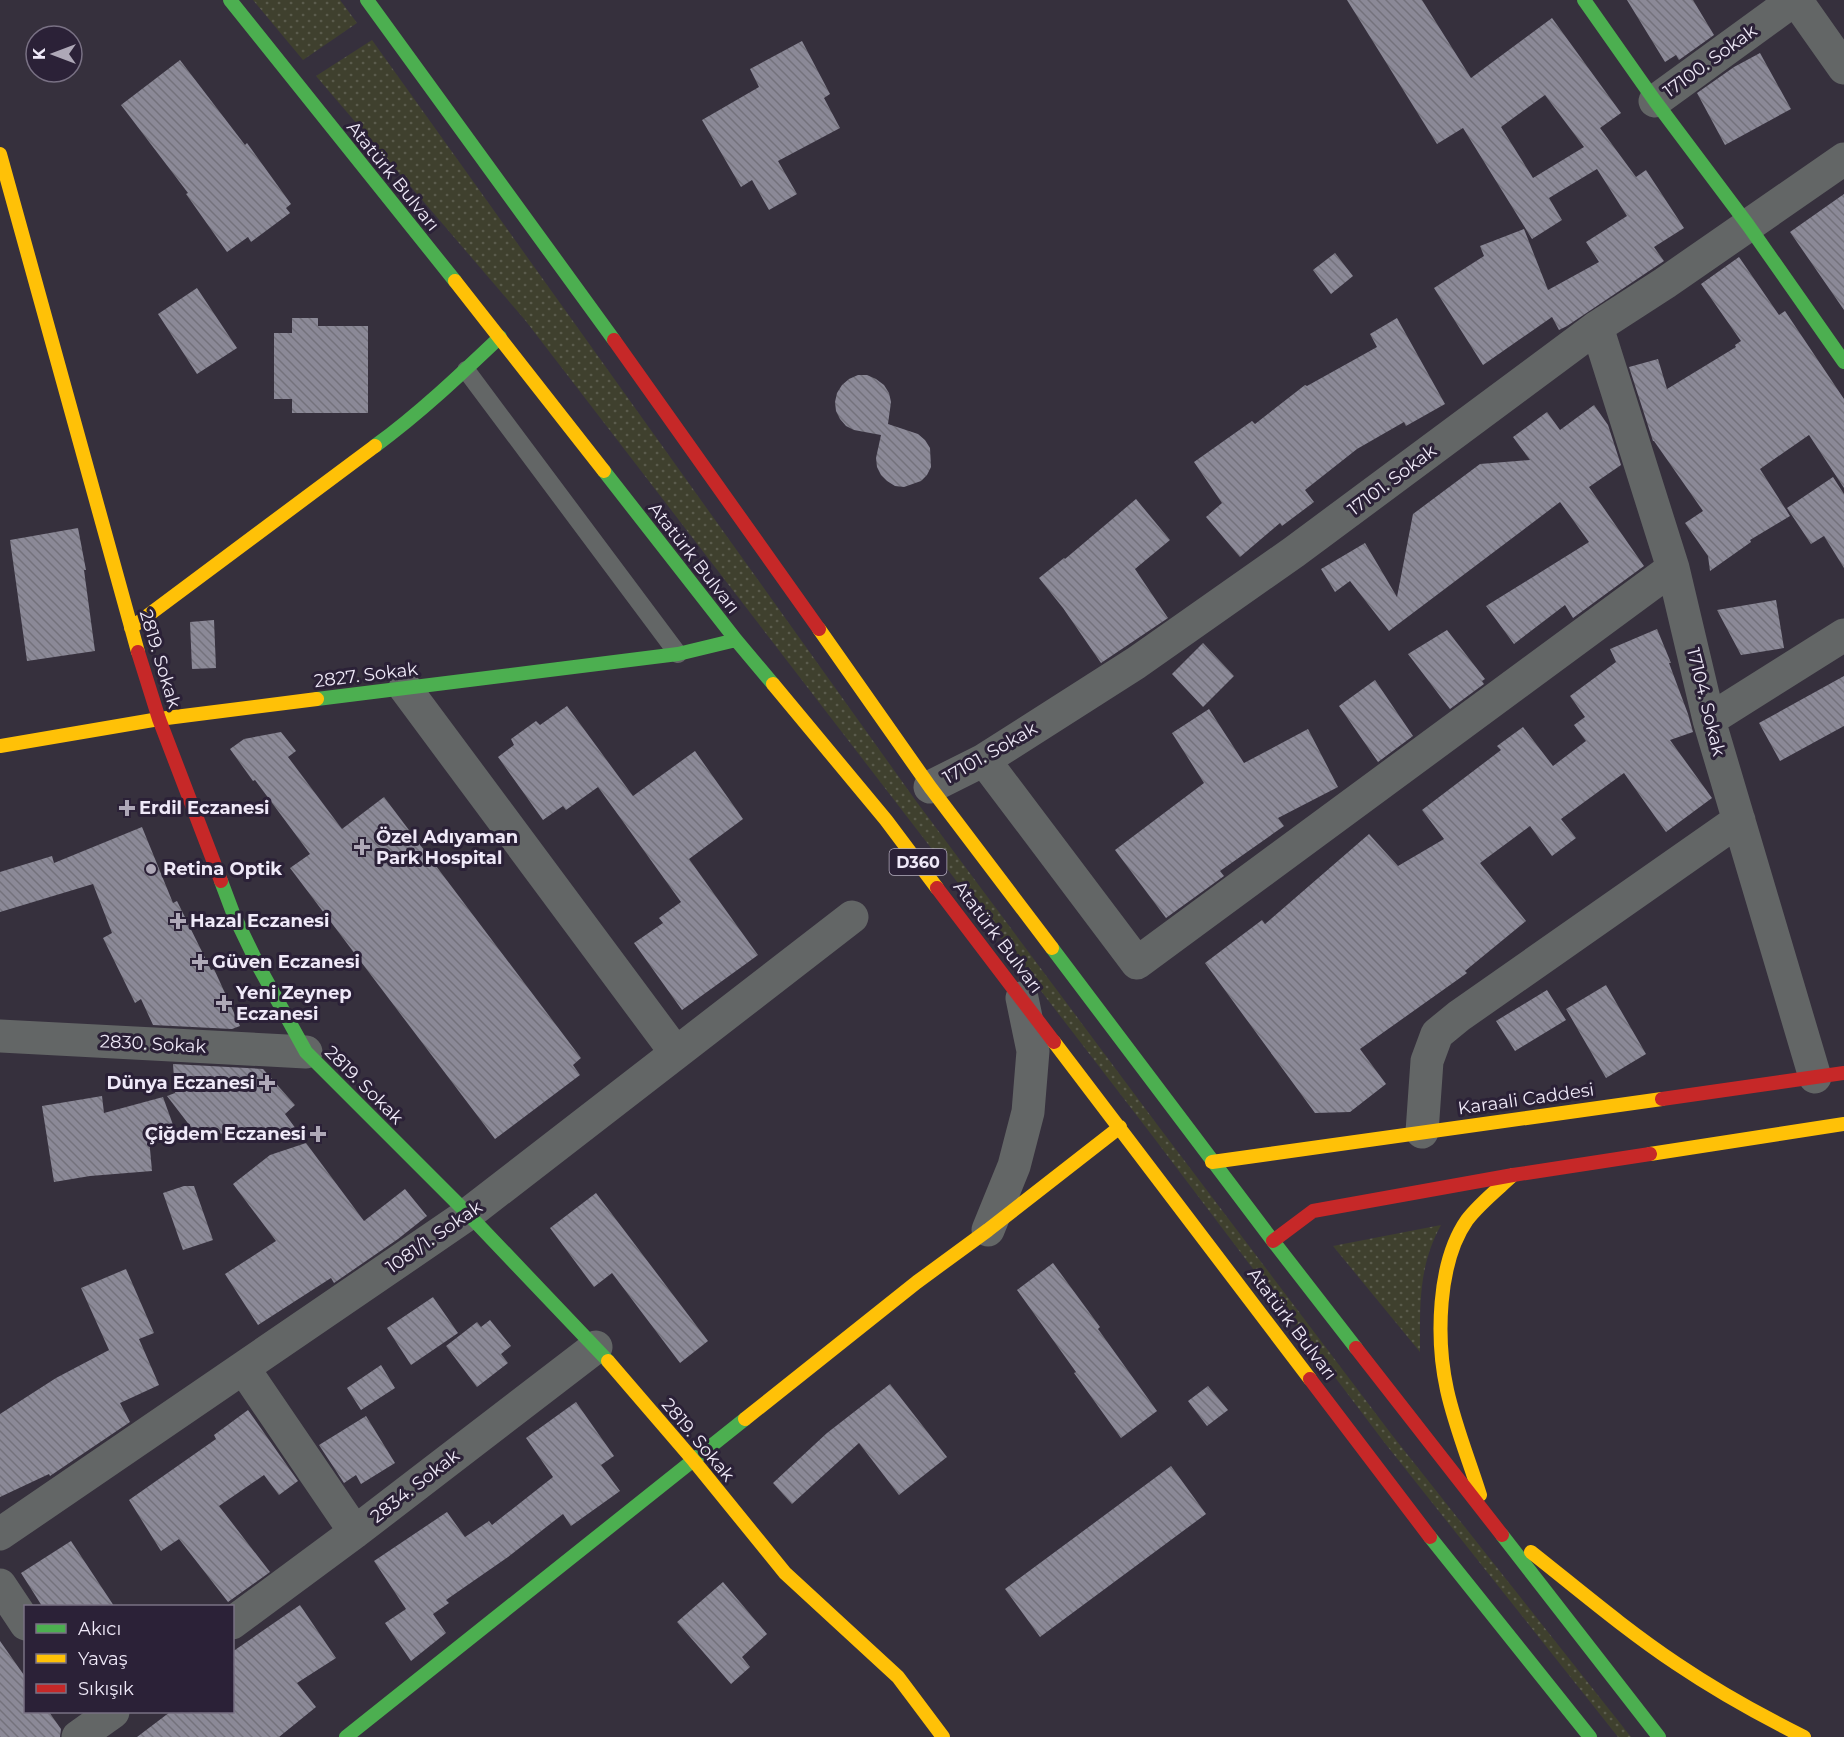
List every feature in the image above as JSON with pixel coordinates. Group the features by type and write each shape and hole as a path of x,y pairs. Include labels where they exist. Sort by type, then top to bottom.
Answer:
{"main road":[{"name":"Atatürk Bulvarı","path":"230,0 500,337 736,640 885,820 1442,1552 1590,1737"},
{"name":"Atatürk Bulvarı","path":"367,0 574,283 930,787 1212,1162 1659,1737"},
{"path":"1584,0 1748,225 1844,362"},
{"name":"2819. Sokak","path":"0,154 131,628 159,719 233,913 306,1052 468,1214 596,1347 694,1461 785,1573 898,1677 943,1737"},
{"path":"131,628 403,425 500,337"},
{"name":"2827. Sokak","path":"0,746 159,719 678,654 736,640"},
{"name":"Karaali Caddesi","path":"1212,1162 1830,1075"},
{"path":"1273,1241 1313,1211 1513,1175 1844,1124"},
{"path":"346,1737 917,1282 1120,1127"},
{"path":"1513,1175 1469,1218 1463,1227 1447,1262 1442,1291 1442,1351 1445,1382 1487,1517 1622,1625 1666,1657 1731,1698 1804,1737"}],"street":[{"name":"17100. Sokak","path":"1655,100 1795,0"},
{"path":"1795,0 1844,68"},
{"name":"17101. Sokak","path":"930,787 984,760 1136,663 1285,559 1597,327 1665,283 1844,159"},
{"name":"17104. Sokak","path":"1597,327 1674,568 1709,720 1738,820 1830,1075"},
{"path":"984,760 1137,963 1674,568"},
{"path":"1709,720 1844,635"},
{"path":"405,688 676,1053"},
{"path":"1422,1132 1427,1061 1437,1034 1459,1016 1738,820"},
{"name":"1081/1. Sokak","path":"0,1534 468,1214 852,917"},
{"path":"988,1230 1014,1166 1028,1112 1033,1051 1022,998"},
{"name":"2830. Sokak","path":"0,1036 306,1052"},
{"name":"2834. Sokak","path":"234,1622 596,1347"},
{"path":"244,1369 355,1532"},
{"path":"2,1594 24,1622"}],"lane":[{"path":"466,370 678,654"}],"green space":[{"path":"253,0 340,0 357,23 303,60"},
{"path":"372,40 916,801 1392,1435 1631,1737 1618,1737 1384,1442 1151,1134 525,320 316,76"},
{"path":"1441,1225 1433,1241 1424,1272 1420,1352 1333,1246"}],"building":[{"path":"1347,0 1422,0 1471,78 1552,18 1621,113 1600,128 1636,177 1646,170 1684,228 1654,247 1664,261 1567,326 1559,330 1552,317 1483,365 1434,288 1484,256 1480,246 1524,229 1548,290 1599,262 1586,242 1627,216 1597,169 1549,198 1562,220 1532,239 1463,128 1437,144","holes":["1545,95 1584,147 1533,178 1501,127"]},
{"path":"1627,0 1693,0 1714,35 1679,60 1676,55 1665,62"},
{"path":"802,41 830,94 824,98 840,128 778,161 797,194 769,210 752,180 741,187 702,120 759,87 750,69"},
{"path":"1760,53 1791,109 1725,145 1697,93 1734,67"},
{"path":"180,60 245,145 247,143 291,204 286,208 290,213 251,242 248,237 227,252 186,194 188,193 121,105"},
{"path":"1844,194 1844,310 1790,232"},
{"path":"1335,253 1353,276 1331,294 1313,270"},
{"path":"1739,257 1779,315 1785,311 1844,399 1844,488 1809,435 1760,469 1790,516 1750,540 1751,542 1710,571 1708,556 1685,523 1703,511 1653,441 1629,367 1658,359 1667,389 1736,347 1735,345 1741,341 1701,284"},
{"path":"197,288 237,348 197,374 158,314"},
{"path":"292,318 318,318 318,326 368,326 368,413 292,413 292,399 274,399 274,333 292,333"},
{"path":"1397,318 1445,404 1406,426 1404,422 1357,449 1305,490 1314,502 1282,526 1280,523 1240,557 1206,517 1222,503 1194,462 1252,421 1255,424 1305,385 1307,386 1377,347 1370,334"},
{"path":"858,375 867,375 876,379 889,393 891,402 888,424 918,434 930,448 931,467 921,481 904,487 895,486 887,481 877,467 876,458 881,435 854,430 840,419 836,411 837,393 849,379"},
{"path":"1594,405 1608,425 1621,465 1589,487 1644,566 1573,618 1565,605 1514,644 1486,606 1589,542 1560,502 1389,631 1350,581 1335,592 1321,569 1365,543 1397,597 1413,514 1480,464 1530,460 1513,437 1547,412 1560,430"},
{"path":"1833,477 1844,494 1844,568 1824,536 1811,544 1787,508"},
{"path":"1136,499 1170,540 1135,569 1168,618 1101,663 1039,578"},
{"path":"78,528 86,570 84,570 95,651 27,661 10,540"},
{"path":"1776,600 1784,648 1741,655 1717,610"},
{"path":"214,620 216,668 192,669 190,622"},
{"path":"1657,629 1671,663 1669,663 1693,732 1670,740 1712,798 1666,832 1624,773 1561,819 1576,838 1552,856 1530,826 1480,863 1526,921 1465,971 1467,973 1360,1049 1386,1084 1350,1112 1315,1113 1205,963 1262,920 1265,924 1369,834 1398,866 1444,839 1422,810 1501,750 1497,746 1523,727 1553,766 1586,741 1574,725 1585,717 1570,696 1616,662 1610,649"},
{"path":"1447,630 1485,679 1482,681 1484,684 1450,709 1408,654"},
{"path":"1203,643 1234,676 1203,707 1172,674"},
{"path":"1844,676 1844,726 1780,761 1759,723"},
{"path":"1375,680 1413,736 1378,762 1339,706"},
{"path":"567,706 633,796 695,751 743,819 689,859 758,955 682,1010 634,943 663,923 659,918 681,902 598,787 566,810 563,806 543,820 498,757 514,745 511,739 536,721 540,725"},
{"path":"1209,709 1244,763 1308,729 1338,787 1278,818 1284,826 1220,871 1224,876 1166,918 1115,850 1204,783 1172,733"},
{"path":"281,732 296,751 288,757 342,829 384,797 581,1058 573,1065 580,1075 495,1139 290,868 310,854 230,749 244,739"},
{"path":"142,827 173,903 177,901 211,970 214,969 240,1026 232,1029 153,1025 141,999 135,1003 103,938 112,933 93,884 0,912 0,872 52,856 54,863"},
{"path":"1606,985 1646,1054 1606,1078 1566,1009"},
{"path":"1547,990 1566,1020 1515,1051 1496,1021"},
{"path":"173,1064 263,1069 295,1105 285,1114 296,1129 197,1135 167,1096 175,1093"},
{"path":"102,1096 104,1113 163,1097 177,1136 149,1138 152,1171 90,1176 54,1182 42,1106"},
{"path":"306,1143 364,1221 405,1189 427,1216 334,1283 331,1278 258,1325 225,1274 276,1241 233,1184 270,1155"},
{"path":"184,1186 194,1186 213,1240 183,1250 163,1193"},
{"path":"596,1193 708,1341 680,1363 612,1273 594,1287 550,1228"},
{"path":"1053,1263 1157,1411 1121,1438 1017,1290"},
{"path":"126,1269 154,1333 139,1339 159,1385 120,1403 130,1422 50,1476 49,1474 0,1497 0,1414 56,1378 109,1350 81,1288"},
{"path":"433,1297 458,1333 411,1365 387,1328"},
{"path":"490,1320 511,1346 501,1354 508,1363 477,1387 446,1346 477,1322 481,1327"},
{"path":"381,1365 395,1388 361,1410 347,1388"},
{"path":"890,1384 947,1457 899,1495 859,1443 792,1504 773,1483 827,1433"},
{"path":"1208,1386 1228,1410 1207,1426 1188,1401"},
{"path":"576,1402 614,1456 601,1465 620,1491 571,1526 563,1514 508,1557 446,1600 449,1603 433,1614 446,1633 411,1661 385,1623 406,1609 374,1561 447,1512 465,1537 489,1521 492,1525 553,1477 526,1438"},
{"path":"248,1410 298,1481 279,1495 264,1475 219,1506 270,1572 228,1602 179,1539 161,1551 129,1500 216,1439 214,1435"},
{"path":"366,1416 395,1463 361,1484 356,1475 344,1483 319,1445"},
{"path":"1171,1466 1206,1514 1040,1637 1005,1589"},
{"path":"71,1541 113,1605 41,1605 21,1573"},
{"path":"723,1582 767,1634 742,1657 750,1667 731,1684 677,1622"},
{"path":"300,1605 336,1658 297,1683 316,1707 279,1737 137,1737 169,1713 234,1713 234,1651"},
{"path":"0,1641 24,1675 24,1713 50,1713 61,1729 60,1737 0,1737"}],"traffic: fast":[{"path":"230,0 455,281"},
{"path":"367,0 614,340"},
{"path":"1584,0 1655,101 1748,225 1844,362"},
{"path":"375,446 424,407 500,337"},
{"path":"604,471 773,684"},
{"path":"317,699 678,654 736,640"},
{"path":"221,881 233,913 259,967 306,1052 468,1214 608,1361"},
{"path":"1052,948 1356,1348"},
{"path":"346,1737 745,1419"},
{"path":"1502,1535 1659,1737"},
{"path":"1430,1537 1590,1737"}],"traffic: slow":[{"path":"0,154 138,652"},
{"path":"455,281 604,471"},
{"path":"131,628 375,446"},
{"path":"819,629 930,787 1052,948"},
{"path":"773,684 886,820 937,888"},
{"path":"0,746 159,719 317,699"},
{"path":"1054,1042 1310,1379"},
{"path":"1212,1162 1662,1099"},
{"path":"1650,1154 1844,1124"},
{"path":"745,1419 917,1282 1120,1127"},
{"path":"1480,1495 1458,1430 1443,1370 1442,1302 1450,1258 1467,1220 1513,1175"},
{"path":"608,1361 694,1461 785,1573 898,1677 943,1737"},
{"path":"1531,1552 1621,1624 1677,1664 1739,1702 1804,1737"}],"traffic: jam":[{"path":"614,340 819,629"},
{"path":"138,652 159,719 221,881"},
{"path":"937,888 1054,1042"},
{"path":"1662,1099 1844,1073"},
{"path":"1273,1241 1313,1211 1513,1175 1650,1154"},
{"path":"1356,1348 1502,1535"},
{"path":"1310,1379 1430,1537"}],"place":[{"name":"Erdil Eczanesi","path":"127,808"},
{"name":"Özel Adıyaman Park Hospital","path":"362,847"},
{"name":"Retina Optik","path":"151,869"},
{"name":"Hazal Eczanesi","path":"178,921"},
{"name":"Güven Eczanesi","path":"200,962"},
{"name":"Yeni Zeynep Eczanesi","path":"224,1003"},
{"name":"Dünya Eczanesi","path":"267,1083"},
{"name":"Çiğdem Eczanesi","path":"318,1134"}]}
